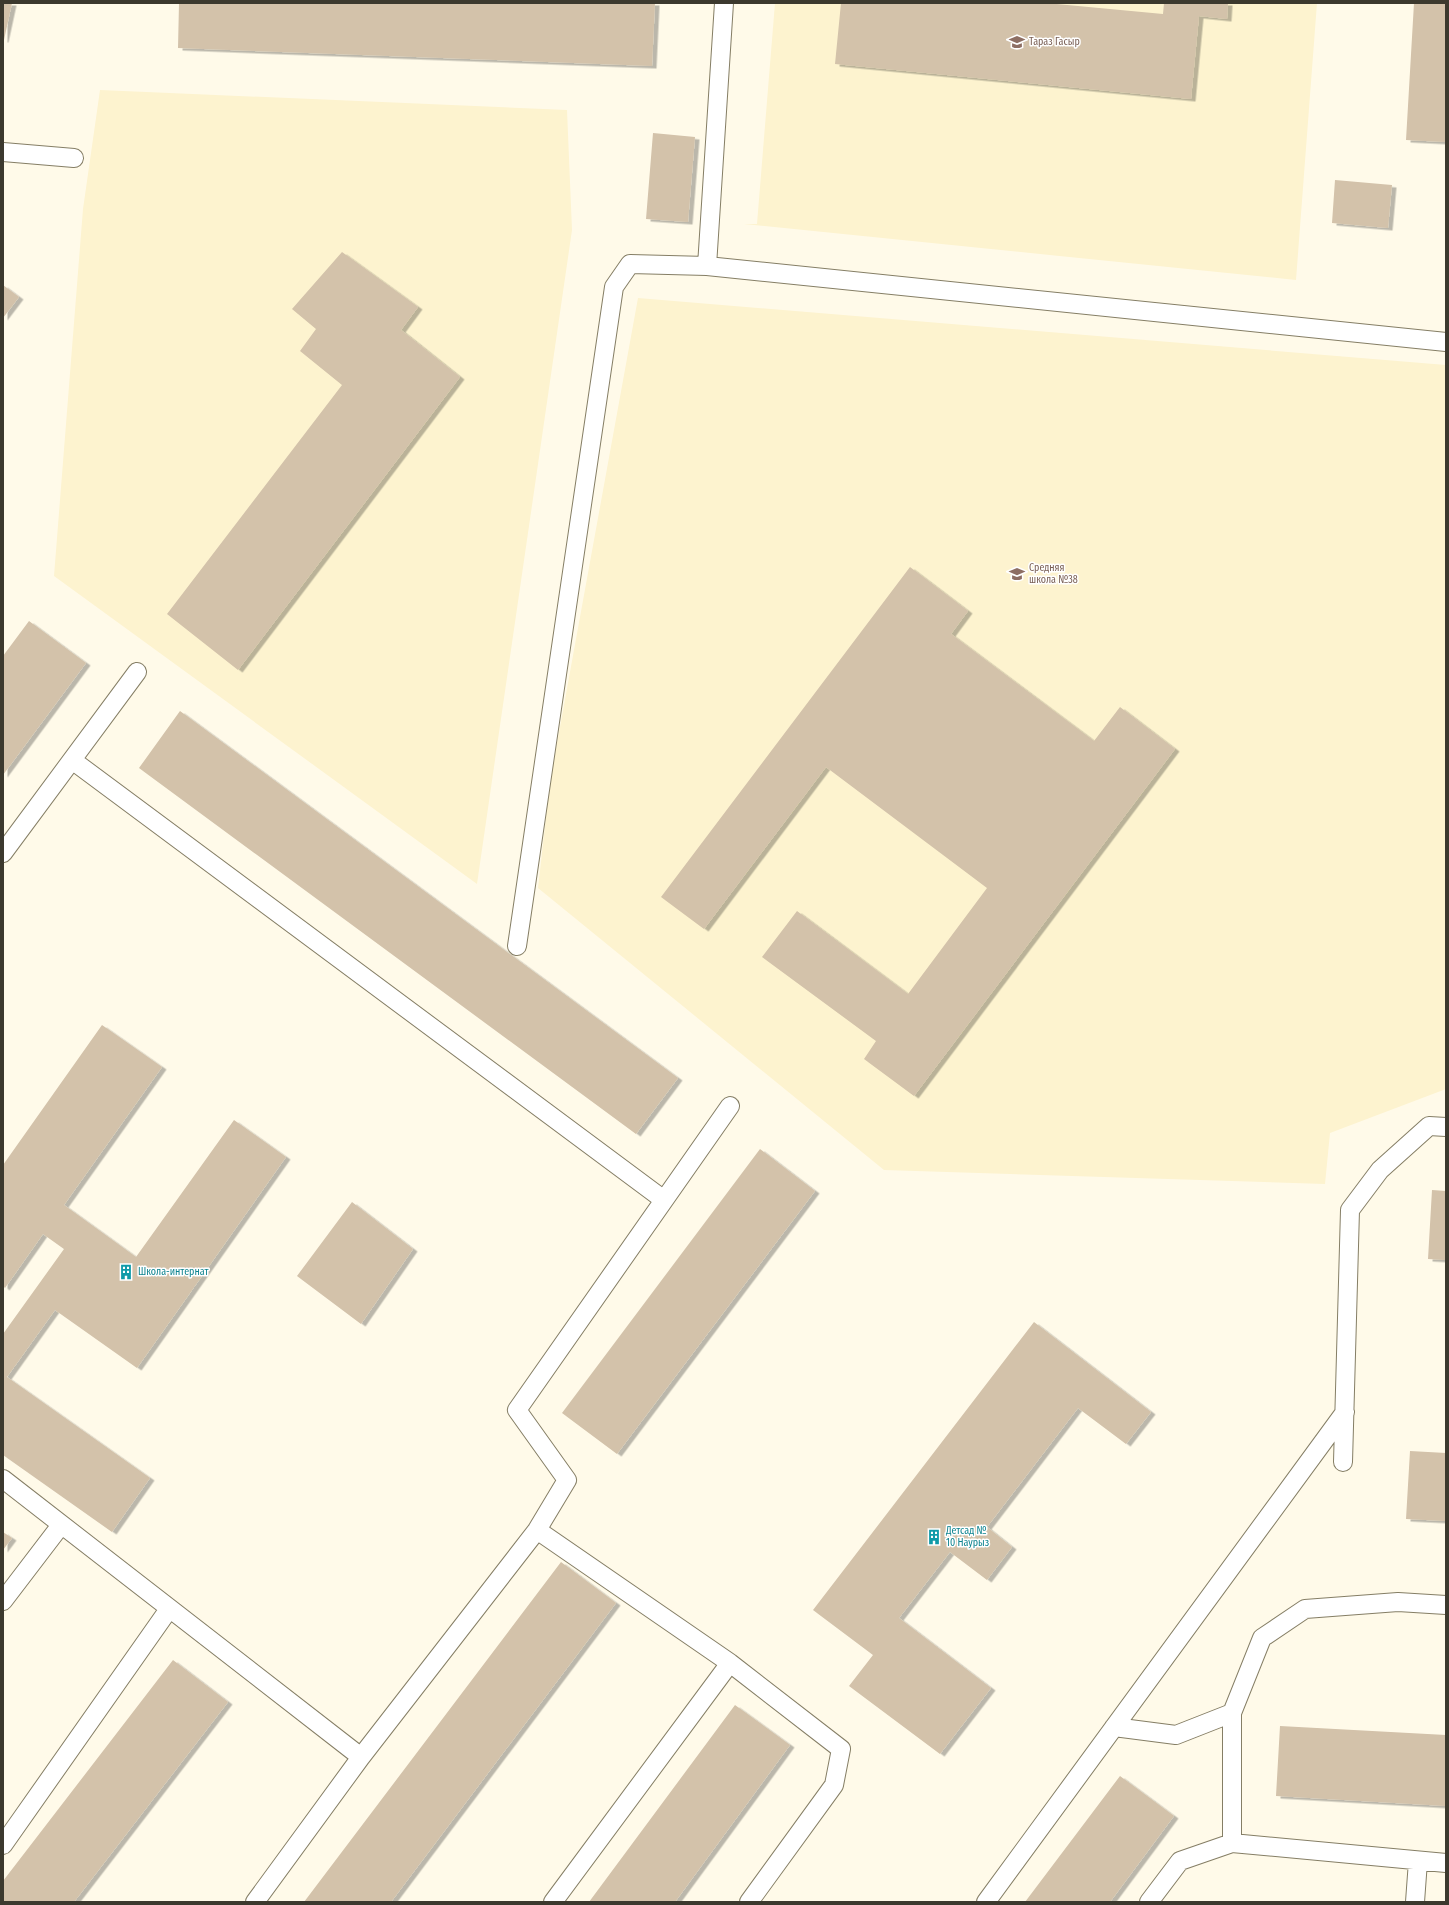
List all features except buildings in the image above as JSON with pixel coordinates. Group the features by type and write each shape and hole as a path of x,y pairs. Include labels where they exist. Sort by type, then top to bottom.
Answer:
{"lane":[{"path":"707,266 724,3"},
{"path":"3,152 74,158"},
{"path":"517,946 614,287 630,264 707,266 1446,342"},
{"path":"3,853 137,672"},
{"path":"72,760 664,1200"},
{"path":"254,1902 361,1757 537,1530 567,1480 517,1410 730,1106"},
{"path":"1343,1462 1350,1210 1380,1170 1429,1126 1446,1127"},
{"path":"986,1902 1344,1412"},
{"path":"3,1479 361,1757"},
{"path":"3,1600 61,1525"},
{"path":"537,1530 730,1663 841,1749 834,1785 748,1902"},
{"path":"1232,1844 1232,1713 1262,1638 1305,1609 1398,1602 1446,1605"},
{"path":"3,1844 170,1609"},
{"path":"553,1902 730,1663"},
{"path":"1114,1727 1176,1735 1232,1713"},
{"path":"1149,1902 1180,1861 1232,1844 1418,1861 1446,1862"},
{"path":"1415,1902 1418,1861"}],"shaded area":[{"path":"775,3 1317,3 1296,280 744,224 757,224"},
{"path":"100,90 567,110 572,230 477,884 54,576 83,209"},
{"name":"Средняя школа №38","path":"638,298 1446,365 1446,1089 1330,1133 1325,1184 884,1170 538,888 550,782"}],"place":[{"name":"Тараз Гасыр","path":"1017,42"},
{"name":"Средняя школа №38","path":"1017,574"},
{"name":"Школа-интернат","path":"126,1272"},
{"name":"Детсад № 10 Наурыз","path":"934,1537"}]}
